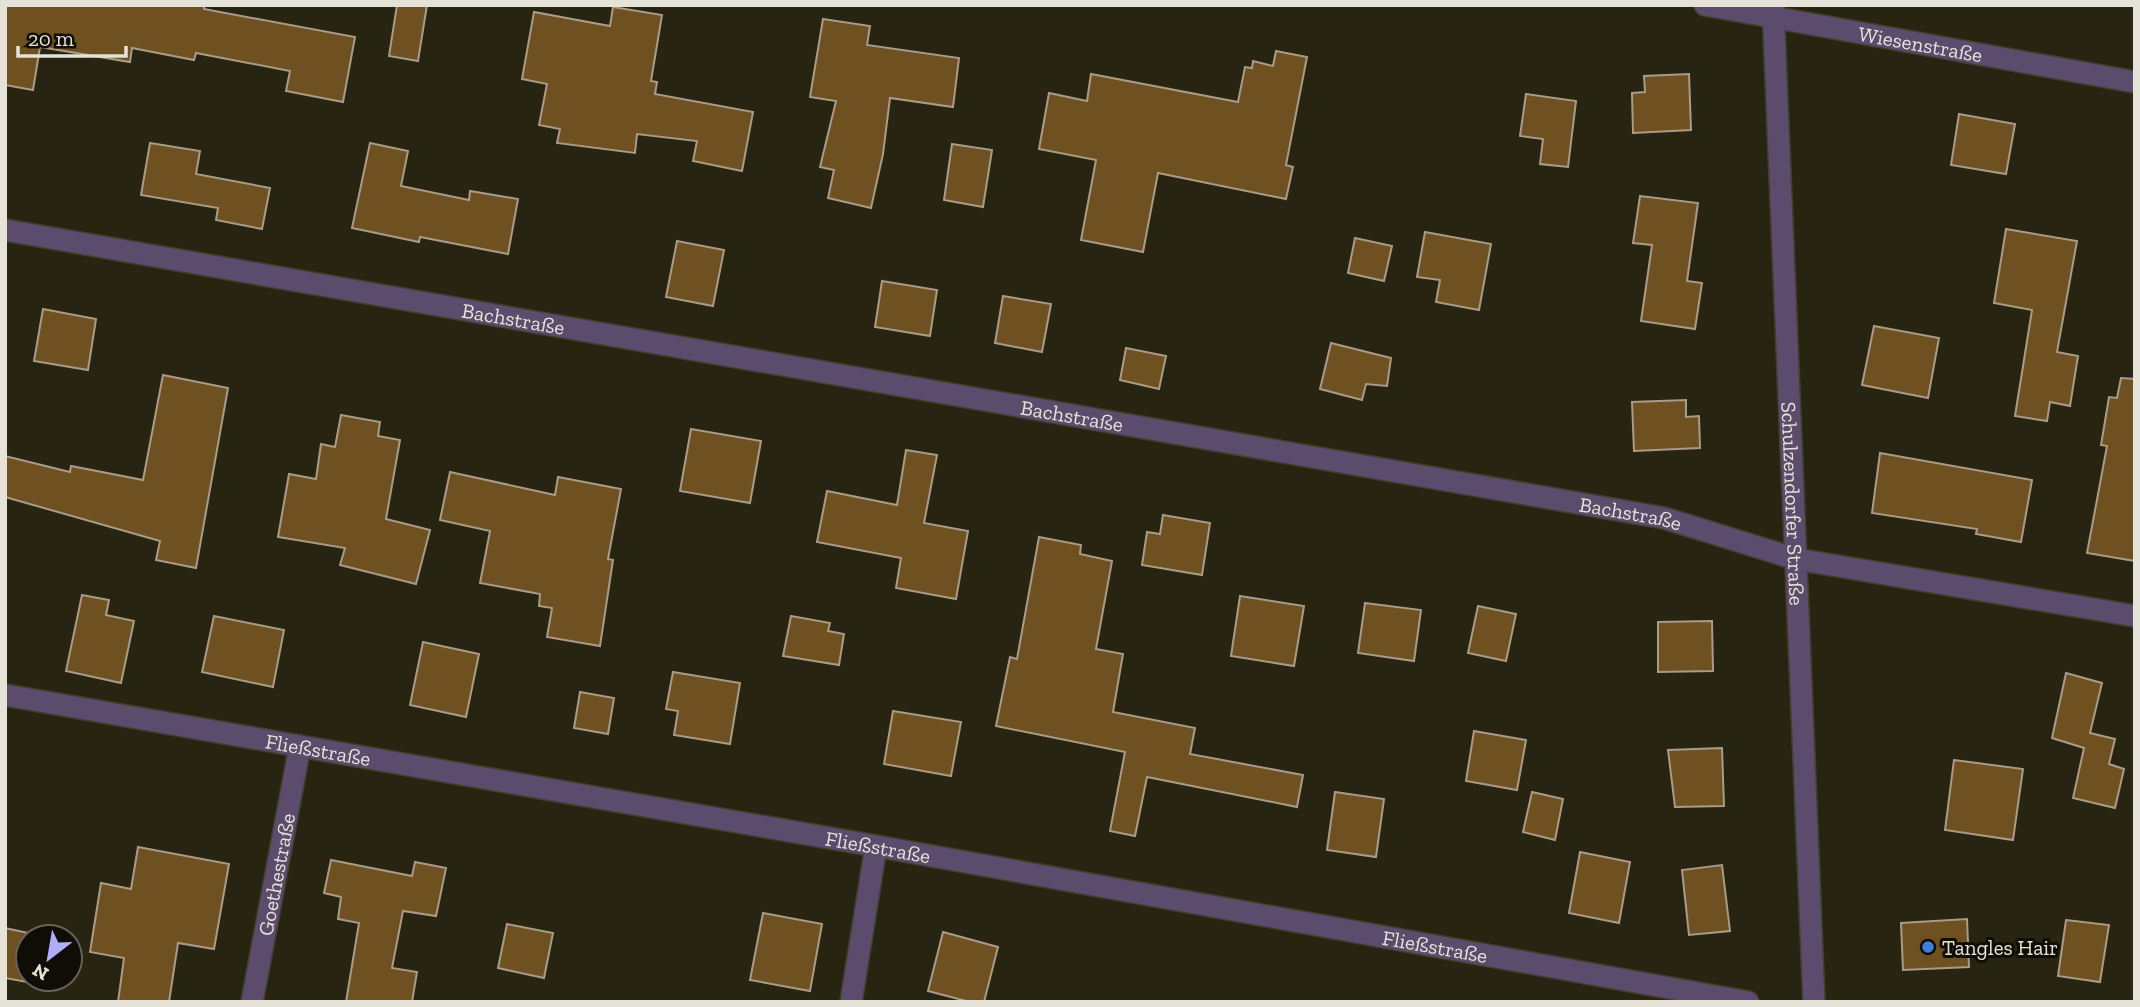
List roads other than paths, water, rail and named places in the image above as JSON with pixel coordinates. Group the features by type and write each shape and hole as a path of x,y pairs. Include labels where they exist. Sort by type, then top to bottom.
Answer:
{"street":[{"name":"Wiesenstraße","path":"1705,5 1773,11 2135,82"},
{"name":"Schulzendorfer Straße","path":"1773,11 1814,1002"},
{"name":"Bachstraße","path":"5,230 1664,518 1796,559 2135,616"},
{"name":"Fließstraße","path":"5,695 876,846 1748,1002"},
{"name":"Goethestraße","path":"252,1002 300,746"},
{"path":"851,1002 876,846"}],"place":[{"name":"Tangles Hair","path":"1928,947"}]}
